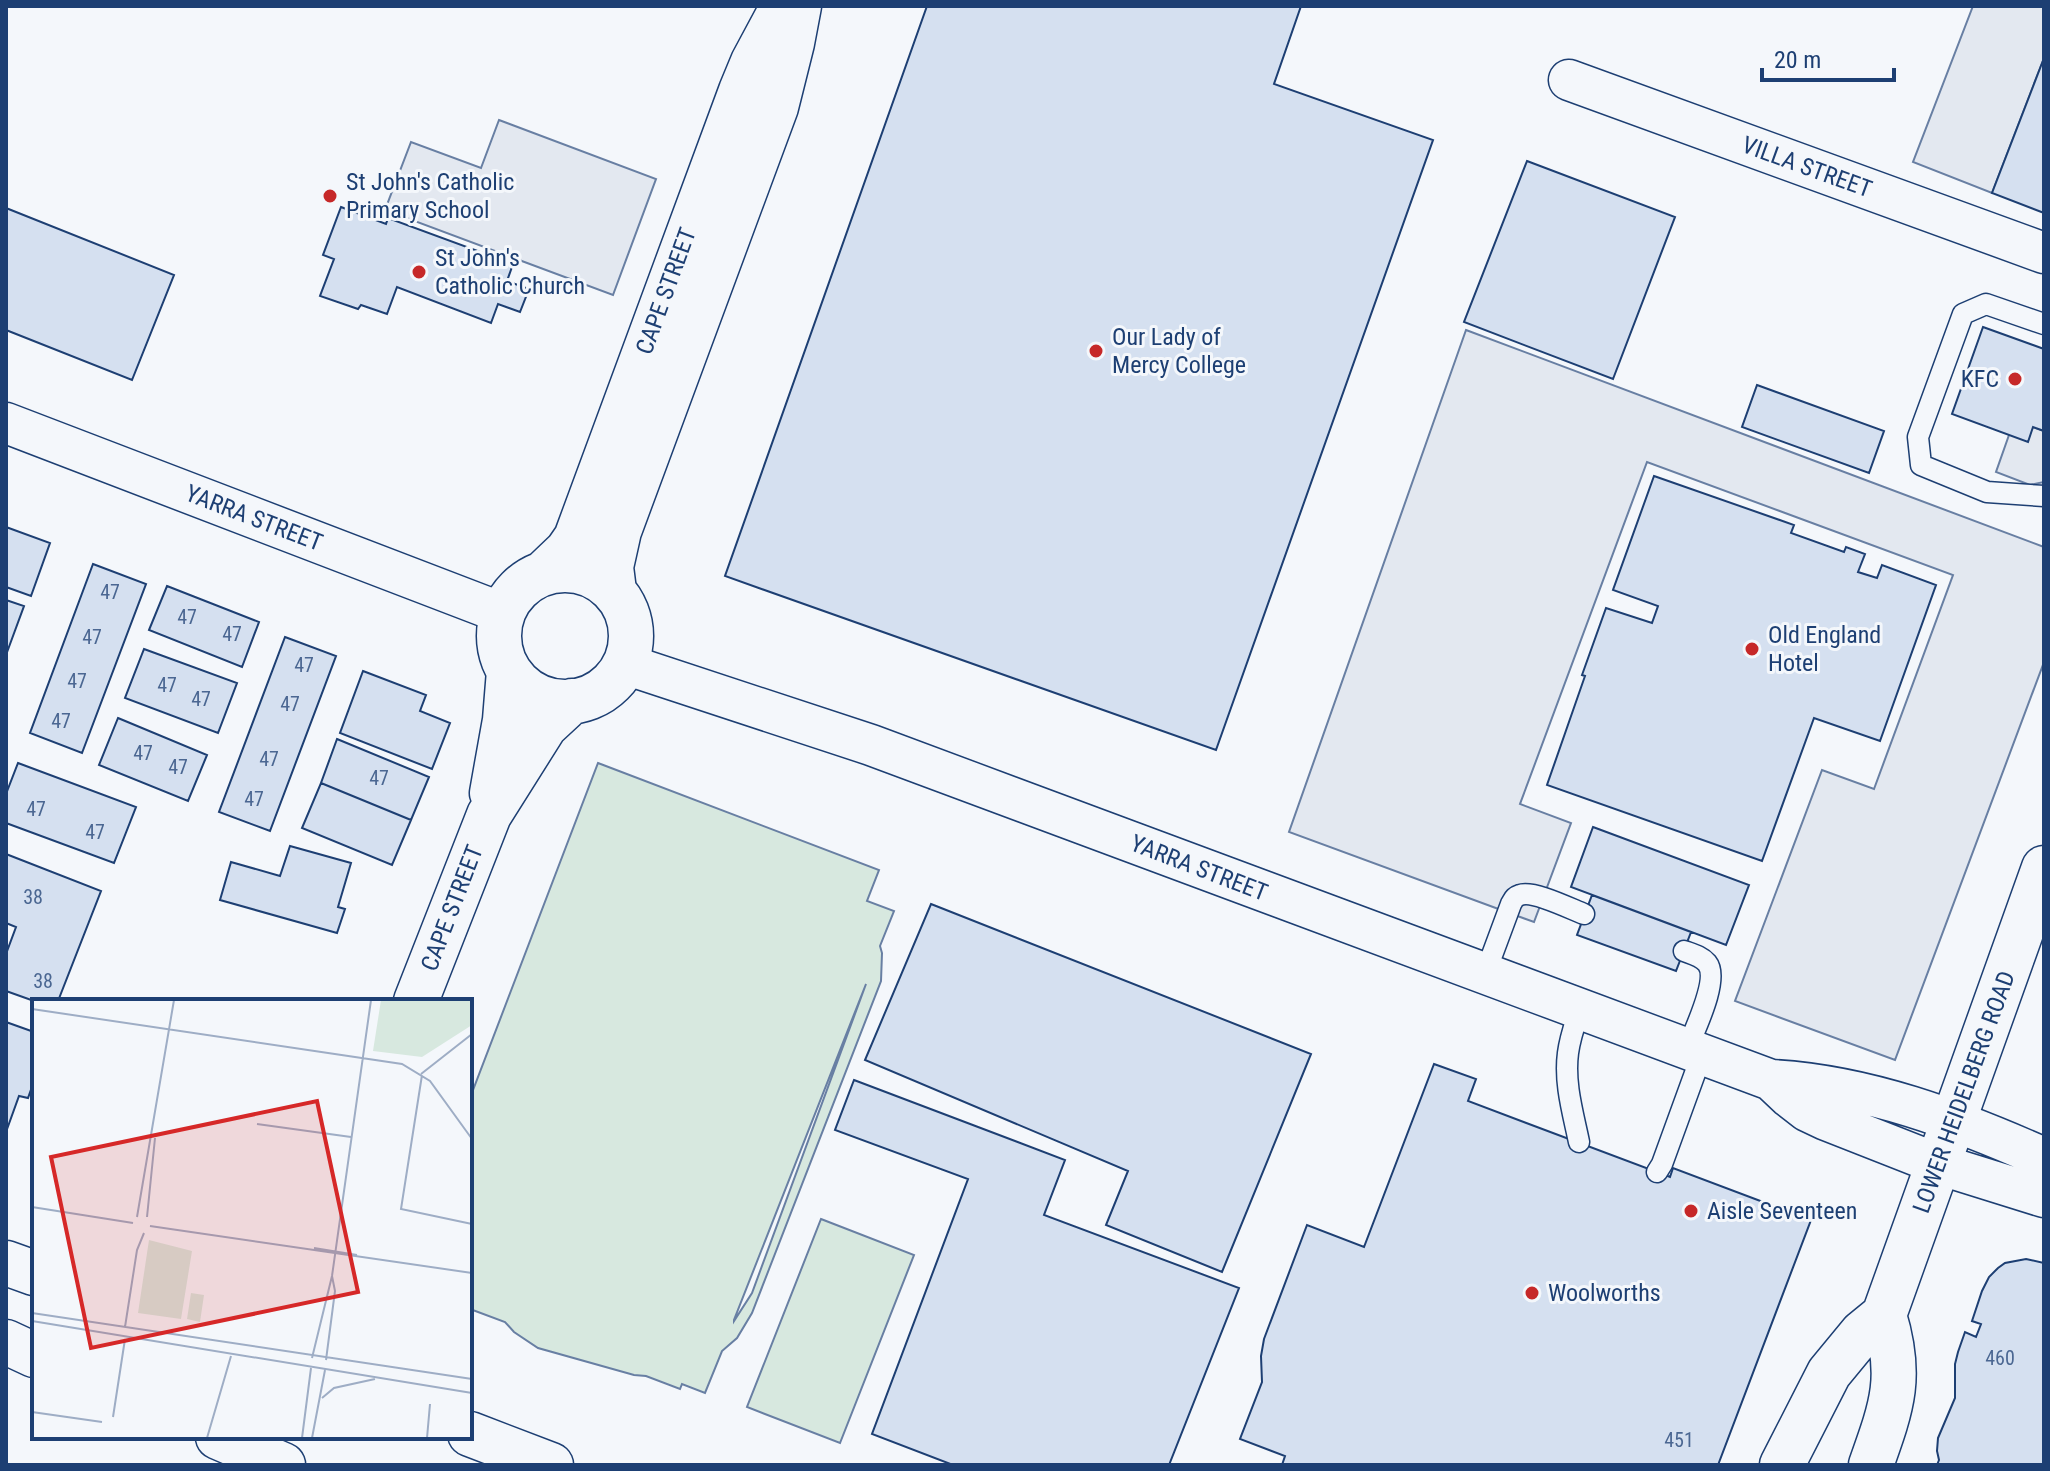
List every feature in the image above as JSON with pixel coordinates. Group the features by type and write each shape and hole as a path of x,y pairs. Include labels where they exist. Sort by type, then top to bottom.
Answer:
{"main road":[{"name":"CAPE STREET","path":"545,572 576,538 735,106 753,62 783,6"},
{"name":"CAPE STREET","path":"614,591 611,567 619,531 776,107 799,6"},
{"path":"563,569 599,579 614,591 625,607 630,626 630,645 625,664 616,678 588,697 572,701 536,695 520,685 500,652 498,633 502,613 512,595 526,581 545,572 563,569"},
{"name":"CAPE STREET","path":"489,815 505,720 509,671"},
{"name":"CAPE STREET","path":"417,999 489,815 545,726 572,701"},
{"name":"LOWER HEIDELBERG ROAD","path":"1782,1465 1829,1373 1862,1333 1884,1315 2044,868"},
{"path":"6,1263 32,1272"},
{"path":"1871,1465 1892,1398 1892,1341 1884,1315"},
{"path":"6,1342 32,1354"},
{"path":"472,1435 551,1465"},
{"path":"223,1439 266,1456"}],"street":[{"name":"VILLA STREET","path":"1569,80 2044,253"},
{"name":"YARRA STREET","path":"6,423 502,613"},
{"name":"YARRA STREET","path":"625,664 871,745 1771,1080 1816,1084 1869,1094 1907,1105 2044,1158"},
{"name":"YARRA STREET","path":"1771,1080 1816,1115 1938,1164 2044,1197"}],"lane":[{"path":"2044,324 1986,304 1963,314 1918,437 1921,465 1987,492 2044,496"},
{"path":"1485,974 1514,898 1520,895 1535,896 1584,914"},
{"path":"1657,1172 1662,1164 1694,1052 1712,974 1705,961 1684,951"},
{"path":"1579,1142 1567,1065 1571,1036 1580,1009"}],"shaded area":[{"path":"1973,6 2044,6 2044,58 1992,193 1913,162"},
{"path":"499,120 656,179 613,295 385,210 411,142 481,168"},
{"path":"1466,330 2044,547 2044,662 1895,1060 1735,1001 1822,770 1874,789 1953,575 1647,462 1520,804 1571,823 1534,922 1289,832"},
{"path":"2033,427 2044,431 2044,482 2030,485 1996,472 2009,435"},
{"path":"598,763 879,870 867,901 894,911 880,946 881,981 752,1313 737,1338 722,1351 705,1393 682,1384 680,1389 646,1376 538,1348 505,1322 472,1310 472,1093","holes":["866,984 752,1293 734,1321"]},
{"path":"821,1219 914,1255 840,1443 747,1407"}],"building":[{"name":"Our Lady of Mercy College","path":"927,6 1301,6 1274,84 1433,140 1216,750 725,576"},
{"path":"2044,58 2044,213 1992,193"},
{"path":"1527,161 1675,217 1613,379 1464,322"},
{"name":"St John's Catholic Church","path":"341,207 386,224 388,218 513,264 507,281 529,289 520,312 498,304 491,323 397,287 387,314 361,305 358,309 320,296 334,259 323,255"},
{"path":"6,208 174,275 132,380 6,330"},
{"path":"1983,327 2044,349 2044,431 2033,427 2028,442 1952,414"},
{"path":"1757,385 1884,431 1869,473 1742,427"},
{"name":"Old England Hotel","path":"1654,476 1794,525 1791,533 1844,552 1846,547 1865,554 1858,572 1877,578 1882,565 1936,585 1880,741 1814,718 1762,861 1547,785 1606,608 1652,623 1658,606 1613,590"},
{"path":"6,527 50,543 31,596 6,587"},
{"path":"93,564 146,584 82,753 30,733"},
{"path":"167,586 259,622 242,667 149,630"},
{"path":"6,600 24,606 6,655"},
{"path":"285,637 336,656 270,831 219,812"},
{"path":"144,649 237,683 218,733 125,698"},
{"path":"363,671 426,695 420,711 450,723 432,769 340,733"},
{"path":"118,718 207,755 188,801 99,765"},
{"path":"337,739 429,777 411,820 321,783"},
{"path":"18,763 136,807 114,863 6,823 6,794"},
{"path":"321,783 411,820 392,865 302,828"},
{"path":"1593,827 1749,885 1726,945 1571,887"},
{"path":"290,846 351,863 338,907 345,909 337,933 220,900 231,862 280,876"},
{"path":"6,854 101,891 59,999 32,1000 6,991 6,954 16,927 6,923"},
{"path":"1592,895 1691,932 1676,971 1577,935"},
{"path":"931,904 1311,1054 1222,1272 1106,1225 1128,1171 865,1060"},
{"path":"6,1022 32,1031 32,1087 28,1098 19,1096 6,1132"},
{"name":"Woolworths","path":"1434,1064 1476,1079 1468,1101 1670,1177 1673,1168 1811,1220 1718,1465 1282,1465 1285,1456 1240,1439 1262,1382 1264,1339 1307,1225 1364,1247"},
{"path":"854,1080 1065,1160 1044,1215 1239,1288 1169,1465 953,1465 872,1434 968,1179 835,1130"},
{"path":"2026,1259 2044,1263 2044,1465 1937,1465 1938,1438 1955,1398 1958,1352 1965,1332 1976,1337 1981,1324 1972,1321 1982,1291 1998,1268 2005,1263"}],"place":[{"name":"St John's Catholic Primary School","path":"330,196"},
{"name":"St John's Catholic Church","path":"419,272"},
{"name":"Our Lady of Mercy College","path":"1096,351"},
{"name":"KFC","path":"2015,379"},
{"name":"Old England Hotel","path":"1752,649"},
{"name":"Aisle Seventeen","path":"1691,1211"},
{"name":"Woolworths","path":"1532,1293"}]}
